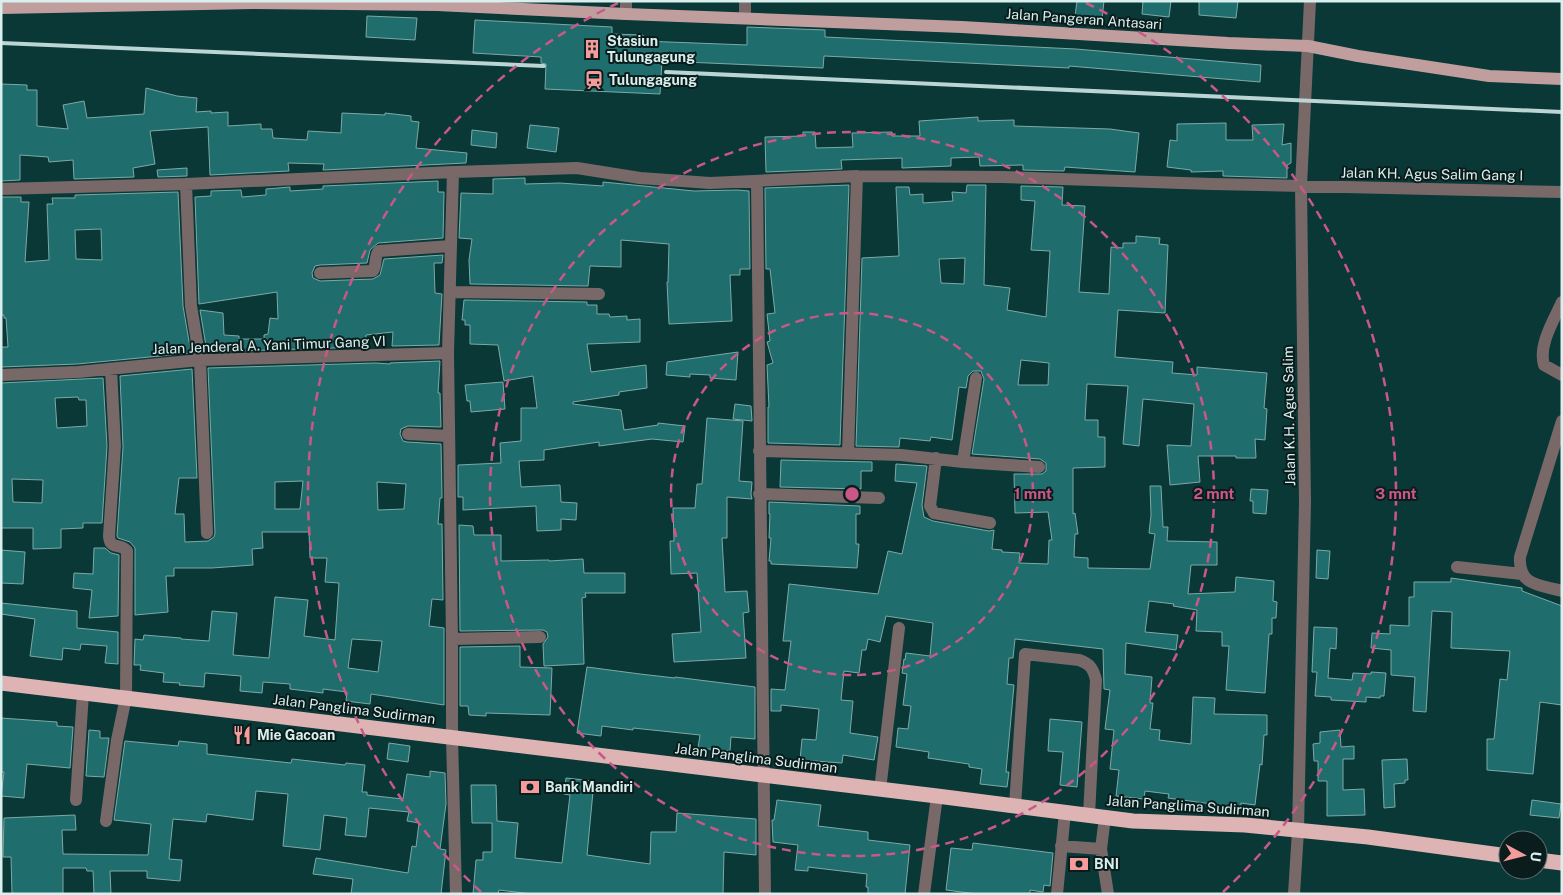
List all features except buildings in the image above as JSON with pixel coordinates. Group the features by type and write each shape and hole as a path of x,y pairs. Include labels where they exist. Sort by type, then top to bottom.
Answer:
{"highway":[{"name":"Jalan Panglima Sudirman","path":"1,683 1133,821 1245,825 1368,837 1498,855"},
{"path":"1548,861 1562,863"}],"main road":[{"name":"Jalan Pangeran Antasari","path":"1,8 253,2 437,3 626,8 745,18 962,27 1308,46 1358,56 1489,76 1562,80"}],"street":[{"path":"745,18 746,1"},
{"name":"Jalan K.H. Agus Salim","path":"1294,894 1298,831 1305,502 1301,186 1310,1"},
{"name":"Jalan KH. Agus Salim Gang I","path":"1,189 186,184 577,168 640,178 710,182 758,182 857,176 1002,177 1562,192"},
{"path":"452,172 448,353 452,737 456,894"},
{"path":"848,453 857,176"},
{"path":"758,182 759,451 765,894"},
{"path":"186,184 191,306 200,360 207,533"},
{"path":"320,273 373,271 376,264 376,254 379,251 451,246"},
{"path":"450,292 599,294"},
{"path":"1562,302 1546,340 1542,358 1544,365 1562,375"},
{"name":"Jalan Jenderal A. Yani Timur Gang VI","path":"1,375 78,372 200,360 448,353"},
{"path":"106,821 117,740 126,697 128,552 124,547 110,543 109,536 115,446 112,369"},
{"path":"963,462 976,378"},
{"path":"1562,421 1520,557 1520,570 1530,582 1562,591"},
{"path":"408,434 449,436"},
{"path":"759,451 848,453 936,458 963,462 1039,467"},
{"path":"936,458 930,506 934,514 990,523"},
{"path":"760,494 879,498"},
{"path":"1457,567 1522,574"},
{"path":"880,790 898,628"},
{"path":"452,639 540,637"},
{"path":"1015,806 1025,654 1079,660 1086,662 1094,669 1096,680 1089,815"},
{"path":"76,800 83,692"},
{"path":"924,894 937,796"},
{"path":"1057,894 1065,812"},
{"path":"1105,817 1101,849 1108,894"},
{"path":"1061,846 1101,849"}],"railway":[{"path":"1,43 544,66"},
{"path":"666,72 1562,112"}],"place":[{"name":"Stasiun Tulungagung","path":"592,49"},
{"name":"Tulungagung","path":"594,80"},
{"name":"Mie Gacoan","path":"242,735"},
{"name":"Bank Mandiri","path":"530,787"},
{"name":"BNI","path":"1079,864"}]}
